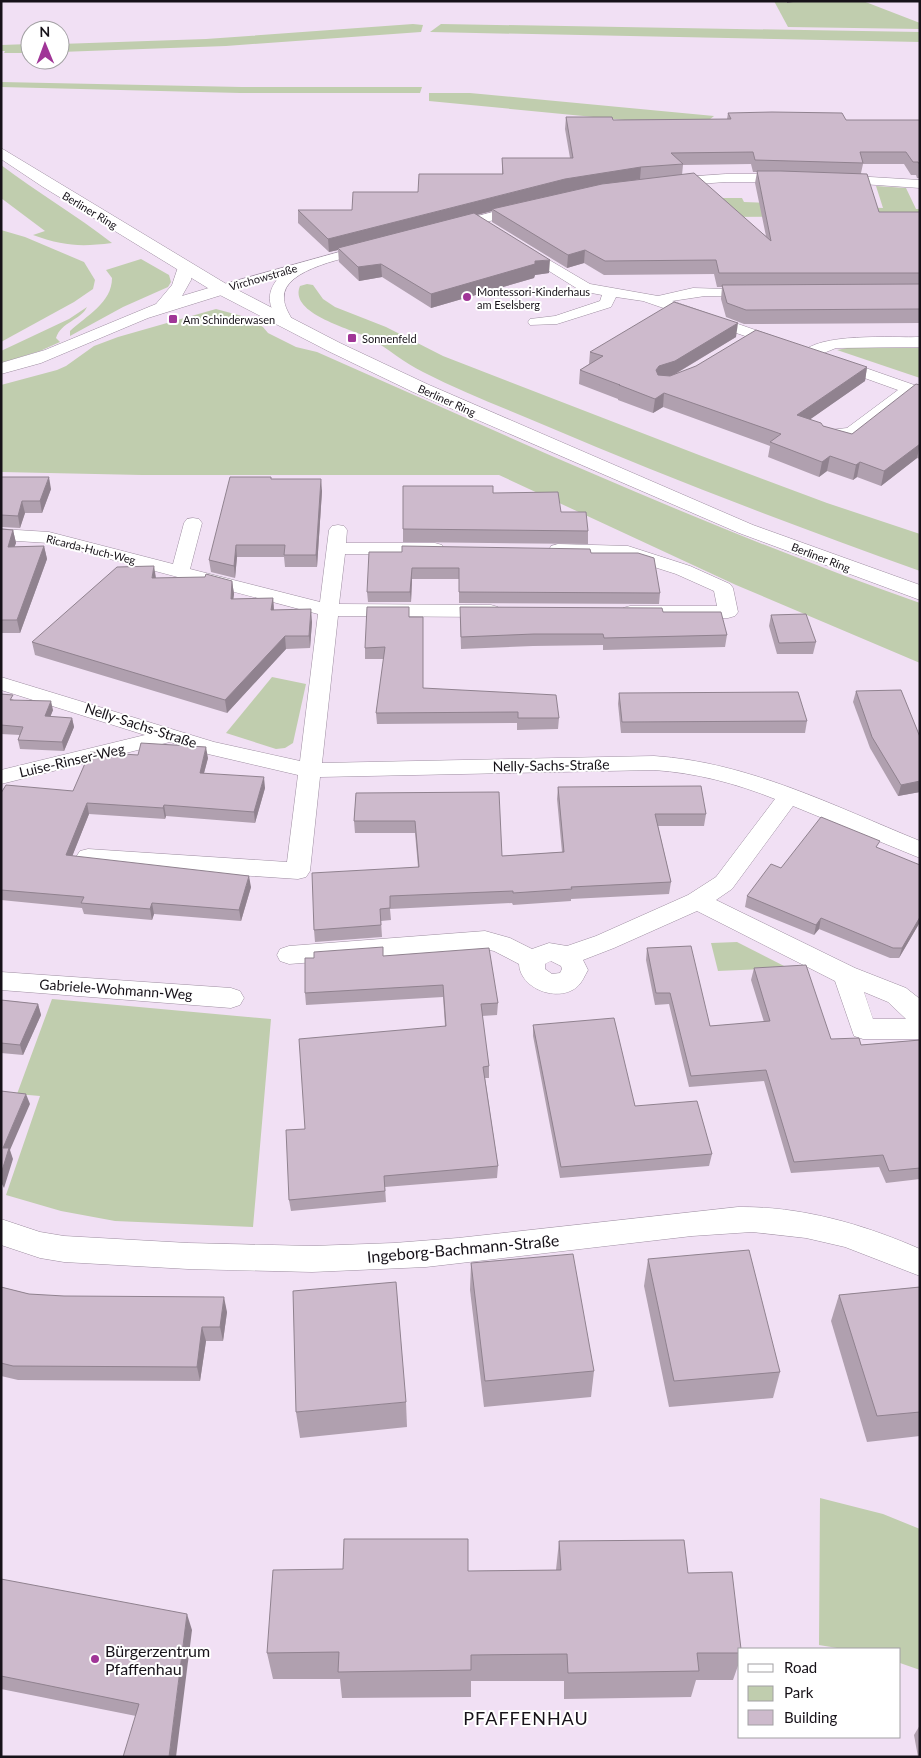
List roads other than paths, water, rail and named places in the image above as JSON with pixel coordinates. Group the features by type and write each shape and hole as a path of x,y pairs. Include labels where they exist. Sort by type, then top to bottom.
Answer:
{"main road":[{"name":"Berliner Ring","path":"1,152 48,184 222,289 286,323 420,388 614,474 746,528 920,594"},
{"path":"162,308 180,288 185,279 185,267"},
{"path":"1,369 69,347 162,308 222,289"}],"street":[{"path":"657,183 726,178 800,178"},
{"path":"828,179 920,184"},
{"path":"442,229 539,204"},
{"path":"476,220 490,228"},
{"path":"511,241 586,288 610,293 636,295 658,301 915,391"},
{"name":"Virchowstraße","path":"222,289 379,245"},
{"name":"Virchowstraße","path":"286,323 277,307 276,294 284,280 304,266"},
{"path":"658,301 672,294 772,292"},
{"path":"535,322 556,320 606,304 610,293"},
{"path":"737,345 754,335"},
{"path":"809,354 824,346 835,343 920,342"},
{"path":"828,435 851,433 915,391"},
{"path":"180,572 193,523"},
{"name":"Ricarda-Huch-Weg","path":"1,534 33,535 48,538 327,610 510,611"},
{"path":"88,857 298,871 321,687 327,610 337,539 450,549"},
{"path":"544,550 612,551 645,556 723,588 728,612 612,612"},
{"name":"Nelly-Sachs-Straße","path":"1,683 239,755 310,770 681,764 724,772 920,850"},
{"name":"Luise-Rinser-Weg","path":"1,777 172,735"},
{"path":"289,955 485,940 501,944 533,960 531,970 534,976 545,983 558,984 570,979 573,974 574,965 567,956 605,942 697,901 724,883 759,838 788,796"},
{"path":"697,901 846,975 897,995 913,1008 920,1020"},
{"path":"846,975 864,1029 920,1029"},
{"name":"Gabriele-Wohmann-Weg","path":"1,981 231,998"},
{"name":"Ingeborg-Bachmann-Straße","path":"1,1232 40,1245 64,1249 259,1259 323,1258 453,1251 671,1226 764,1220 820,1227 861,1239 920,1263"}],"place":[{"name":"Montessori-Kinderhaus am Eselsberg","path":"467,297"},
{"name":"Am Schinderwasen","path":"173,319"},
{"name":"Sonnenfeld","path":"352,338"},
{"name":"Bürgerzentrum Pfaffenhau","path":"95,1659"}],"district":[{"name":"PFAFFENHAU","path":"526,1718"}]}
